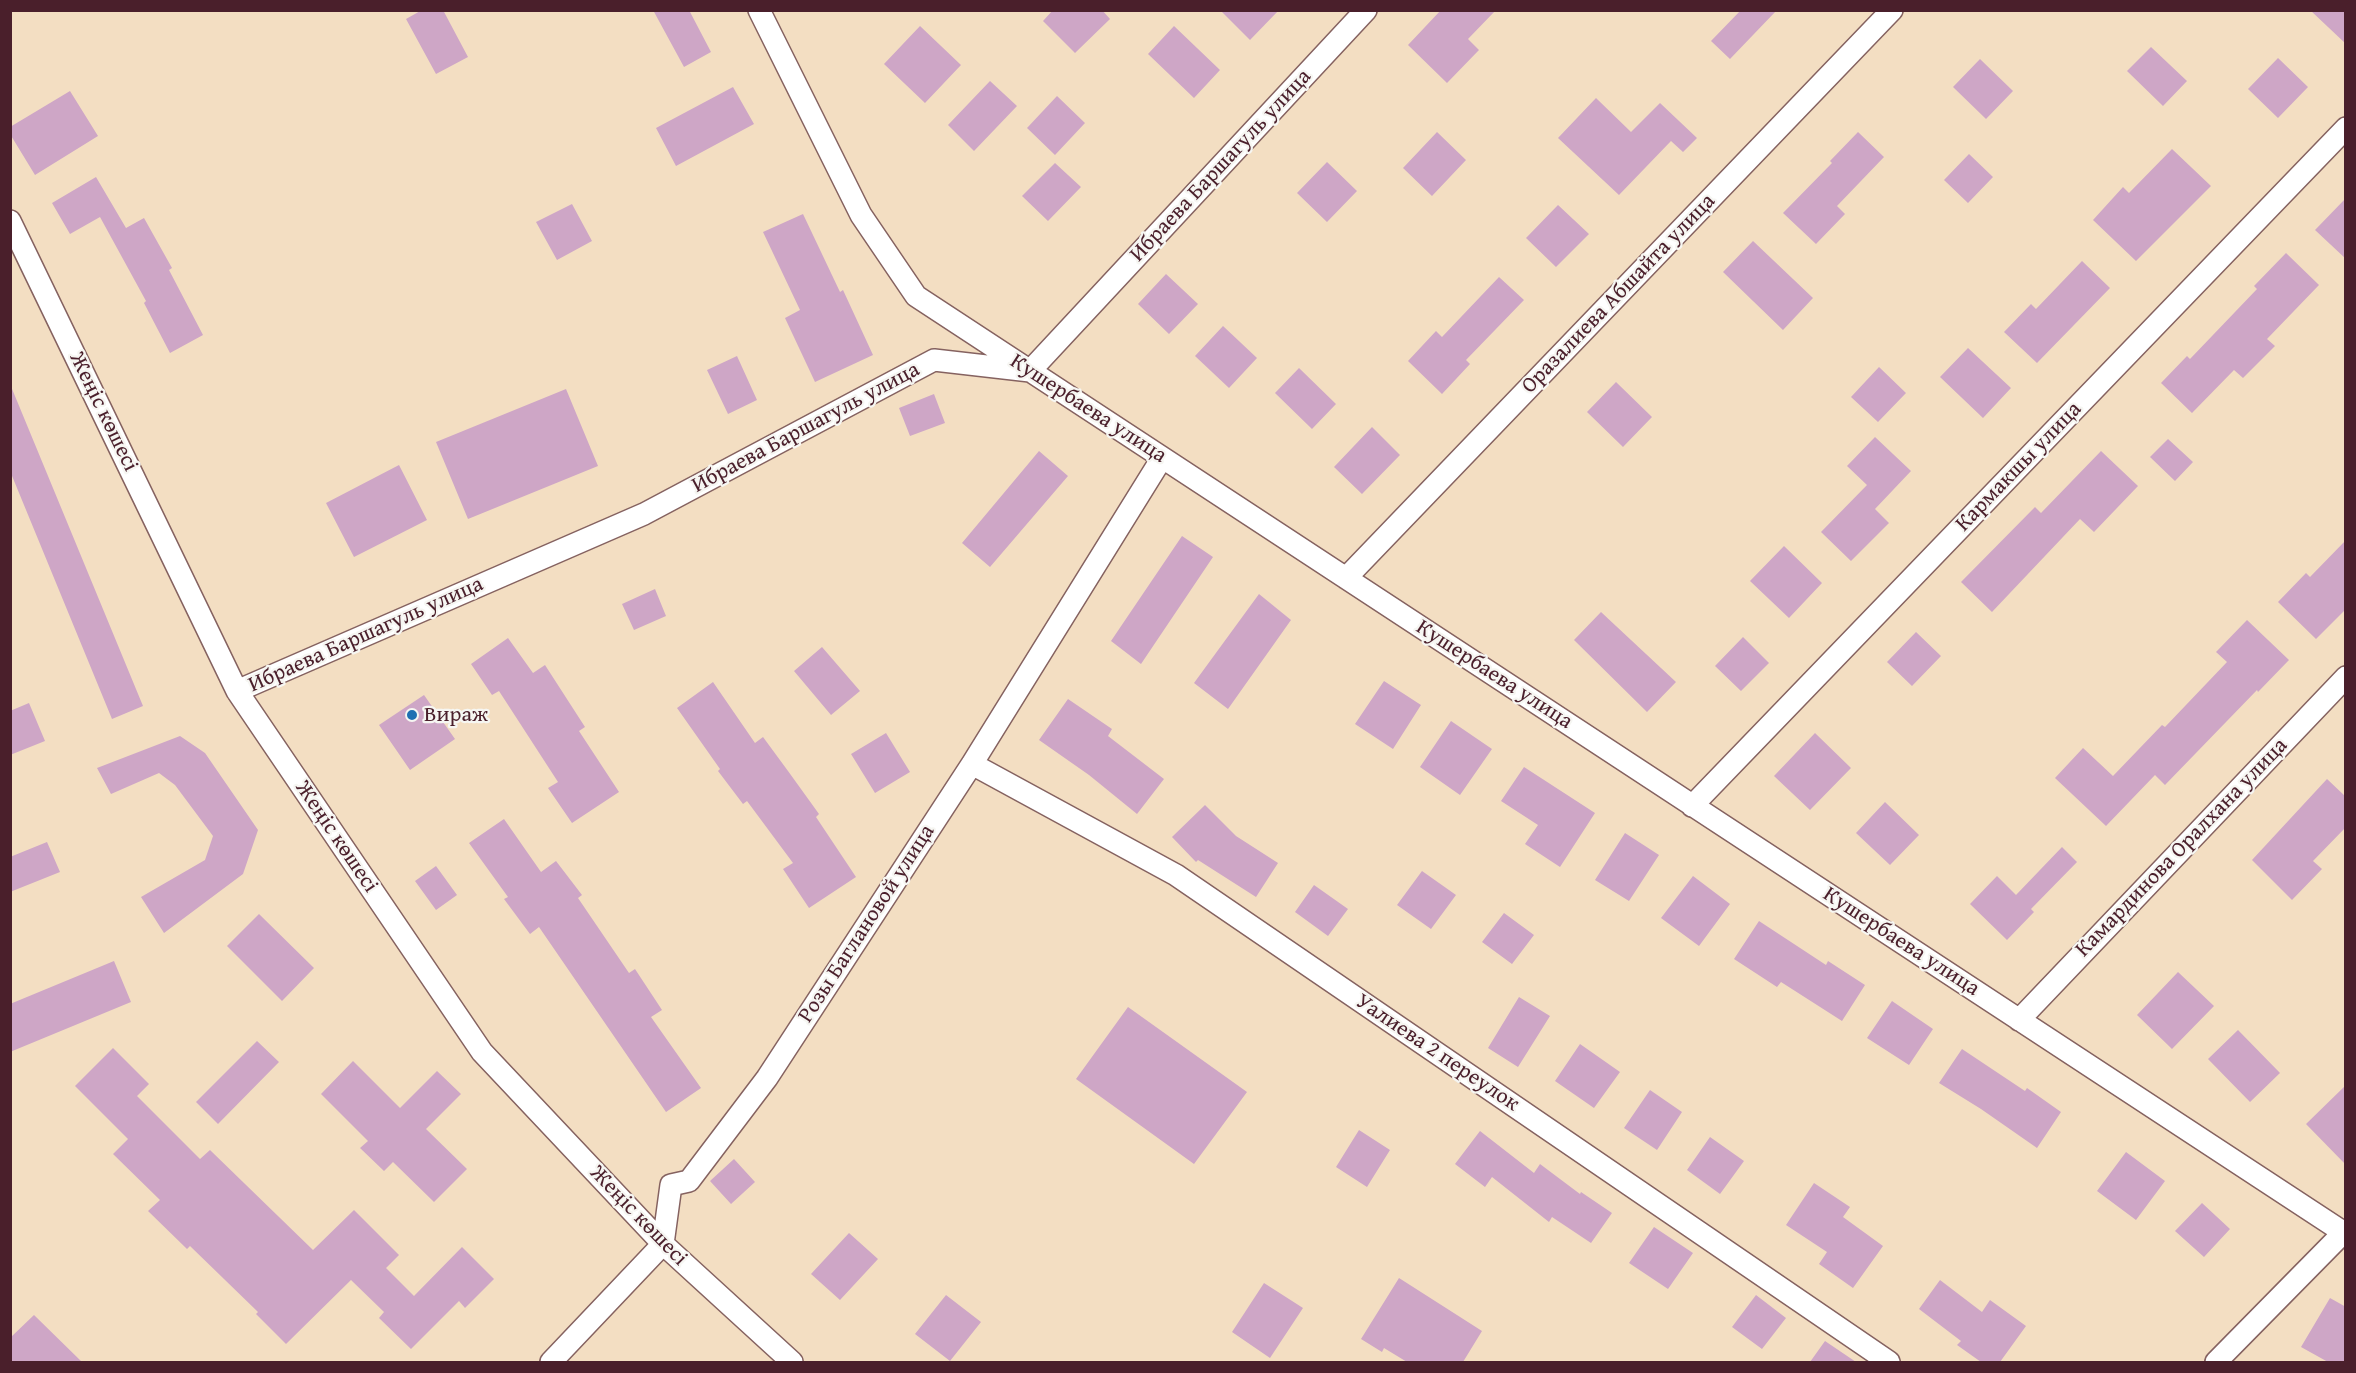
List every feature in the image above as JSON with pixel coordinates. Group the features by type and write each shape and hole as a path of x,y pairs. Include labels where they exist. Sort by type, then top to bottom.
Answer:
{"street":[{"name":"Кушербаева улица","path":"759,10 861,215 916,296 2345,1232"},
{"name":"Ибраева Баршагуль улица","path":"237,691 644,514 933,360 1030,371 1366,10"},
{"name":"Оразалиева Абшайта улица","path":"1346,578 1892,10"},
{"name":"Кармакшы улица","path":"1692,806 2346,128"},
{"name":"Жеңіс көшесі","path":"10,221 237,691 482,1052 663,1244 792,1362"},
{"name":"Розы Баглановой улица","path":"663,1244 671,1185 689,1181 767,1078 972,764 1162,458"},
{"name":"Камардинова Оралхана улица","path":"2019,1020 2346,677"},
{"name":"Уалиева 2 переулок","path":"972,764 1176,875 1889,1362"},
{"path":"2216,1362 2345,1232"},
{"path":"551,1362 663,1244"}],"building":[{"path":"422,10 443,10 468,57 436,74 406,19"},
{"path":"653,10 689,10 711,52 684,67"},
{"path":"1053,10 1102,10 1110,19 1075,53 1043,21"},
{"path":"1220,10 1279,10 1250,40"},
{"path":"1441,10 1496,10 1468,39 1479,50 1447,83 1408,45"},
{"path":"1741,10 1777,10 1730,59 1711,41"},
{"path":"2310,10 2346,10 2346,44"},
{"path":"920,26 961,65 925,103 884,64"},
{"path":"1174,26 1220,70 1194,98 1148,54"},
{"path":"2151,47 2187,81 2163,106 2127,71"},
{"path":"2278,58 2308,87 2278,118 2248,89"},
{"path":"1980,59 2013,91 1986,119 1953,87"},
{"path":"990,81 1017,106 974,151 948,125"},
{"path":"733,87 754,124 676,166 656,128"},
{"path":"70,91 98,136 35,175 10,134 10,127"},
{"path":"1057,96 1085,123 1055,155 1027,128"},
{"path":"1596,98 1631,132 1660,103 1697,138 1683,152 1671,141 1619,195 1558,138"},
{"path":"1437,132 1466,160 1432,196 1403,168"},
{"path":"1858,132 1884,157 1837,206 1845,214 1816,244 1783,213 1832,163 1830,161"},
{"path":"2172,149 2211,186 2136,261 2093,220 2123,187 2129,193"},
{"path":"1969,154 1993,177 1968,203 1944,180"},
{"path":"1327,162 1357,191 1327,222 1297,193"},
{"path":"1055,163 1081,187 1048,221 1022,196"},
{"path":"96,177 126,228 144,218 172,268 169,270 203,335 170,353 144,303 146,301 100,217 70,234 52,203"},
{"path":"2346,198 2346,259 2315,230"},
{"path":"572,204 592,241 557,260 536,222"},
{"path":"1558,205 1589,234 1556,267 1526,238"},
{"path":"803,214 840,292 843,290 873,355 815,382 785,318 800,310 763,232"},
{"path":"1753,241 1813,298 1783,330 1723,272"},
{"path":"2286,253 2319,285 2267,339 2275,346 2243,378 2234,370 2192,413 2161,383 2187,356 2190,359 2257,289 2254,286"},
{"path":"2082,261 2110,288 2037,363 2004,332 2031,304 2036,309"},
{"path":"1166,274 1198,304 1169,334 1138,304"},
{"path":"1499,277 1524,300 1466,360 1470,364 1442,394 1408,361 1436,331 1442,337"},
{"path":"1223,326 1257,358 1229,388 1195,356"},
{"path":"1968,348 2011,388 1983,418 1940,377"},
{"path":"737,356 757,400 728,414 707,370"},
{"path":"1879,367 1906,393 1878,422 1851,397"},
{"path":"1299,368 1336,404 1312,429 1275,393"},
{"path":"1616,382 1652,417 1623,447 1587,412"},
{"path":"10,384 143,706 112,719 10,471"},
{"path":"566,389 598,466 468,519 436,442"},
{"path":"934,394 945,423 910,436 899,408"},
{"path":"1372,427 1400,455 1362,494 1334,467"},
{"path":"1875,437 1911,471 1875,509 1889,523 1851,561 1821,532 1867,485 1847,466"},
{"path":"2168,439 2193,462 2175,481 2150,457"},
{"path":"1039,451 1068,476 990,567 962,543"},
{"path":"2101,451 2138,486 2094,532 2080,519 1992,612 1961,582 2035,507 2041,513"},
{"path":"399,465 427,520 354,557 326,503"},
{"path":"1182,536 1213,557 1141,664 1111,641"},
{"path":"2346,540 2346,609 2316,639 2278,602 2306,573 2310,577"},
{"path":"1784,546 1822,583 1789,618 1750,581"},
{"path":"655,589 666,616 634,630 622,604"},
{"path":"1259,594 1291,620 1228,709 1194,683"},
{"path":"1601,612 1676,682 1647,712 1574,640"},
{"path":"2247,620 2289,660 2165,785 2155,775 2106,826 2055,778 2083,748 2113,776 2162,725 2165,727 2227,662 2216,652"},
{"path":"1916,632 1941,656 1912,686 1887,662"},
{"path":"1743,637 1769,663 1741,691 1715,666"},
{"path":"508,638 533,673 545,665 585,727 579,731 619,792 572,823 548,788 558,782 499,691 492,695 471,664"},
{"path":"822,647 860,691 831,715 794,671"},
{"path":"1384,681 1421,705 1393,749 1355,724"},
{"path":"713,682 755,743 763,737 788,771 819,814 816,817 856,877 809,908 783,869 793,863 747,801 743,804 718,771 720,769 677,708"},
{"path":"424,695 455,739 410,770 379,725"},
{"path":"1068,699 1112,729 1108,736 1164,779 1137,814 1089,775 1039,740"},
{"path":"29,703 45,741 10,755 10,711"},
{"path":"1451,721 1492,749 1460,795 1420,767"},
{"path":"886,733 910,772 875,793 851,754"},
{"path":"1815,733 1851,768 1810,810 1774,776"},
{"path":"180,736 205,753 258,830 243,874 164,933 141,897 205,860 213,836 175,785 159,773 111,794 97,768"},
{"path":"1524,767 1595,813 1560,867 1525,844 1538,825 1501,801"},
{"path":"2327,779 2346,797 2346,827 2313,861 2322,869 2292,900 2252,860"},
{"path":"1885,802 1919,835 1890,865 1856,833"},
{"path":"1205,805 1236,836 1278,863 1256,897 1198,860 1196,862 1172,837"},
{"path":"504,819 541,872 556,861 582,895 578,898 629,973 635,969 662,1010 651,1017 701,1088 666,1112 539,927 530,934 504,899 508,897 469,843"},
{"path":"1625,833 1659,855 1629,901 1595,880"},
{"path":"47,842 60,872 10,892 10,857"},
{"path":"2062,847 2077,862 2031,909 2034,912 2007,940 1970,904 1997,876 2016,895"},
{"path":"436,866 457,895 436,910 415,881"},
{"path":"1422,871 1456,895 1431,929 1397,905"},
{"path":"1693,876 1730,904 1699,946 1661,918"},
{"path":"1314,885 1348,909 1328,936 1295,912"},
{"path":"1504,913 1534,935 1512,964 1482,942"},
{"path":"259,914 314,968 282,1001 227,946"},
{"path":"1759,921 1826,965 1828,961 1865,985 1842,1021 1781,982 1777,987 1734,959"},
{"path":"114,961 131,1002 10,1052 10,1004"},
{"path":"2178,972 2214,1006 2172,1049 2137,1015"},
{"path":"1519,997 1550,1016 1518,1067 1488,1048"},
{"path":"1892,1001 1933,1029 1909,1065 1867,1038"},
{"path":"1128,1007 1247,1092 1194,1164 1076,1079"},
{"path":"2238,1030 2280,1073 2250,1102 2208,1059"},
{"path":"257,1041 279,1062 218,1124 196,1102"},
{"path":"1580,1044 1620,1072 1594,1108 1555,1081"},
{"path":"113,1048 149,1084 137,1096 200,1159 210,1150 313,1250 354,1210 399,1255 386,1268 414,1296 462,1247 494,1279 465,1308 459,1301 411,1349 379,1318 384,1312 351,1280 286,1344 256,1314 258,1312 190,1246 187,1249 148,1211 160,1200 113,1154 128,1139 75,1086"},
{"path":"1962,1049 2025,1091 2027,1088 2061,1112 2037,1148 1939,1083"},
{"path":"353,1061 400,1108 437,1071 461,1094 426,1129 467,1169 434,1202 393,1162 384,1171 360,1148 368,1141 321,1094"},
{"path":"2346,1085 2346,1165 2306,1124"},
{"path":"1650,1090 1682,1112 1657,1150 1624,1128"},
{"path":"1359,1130 1390,1150 1367,1187 1336,1167"},
{"path":"1480,1131 1534,1173 1540,1164 1580,1194 1581,1192 1612,1213 1591,1243 1552,1217 1549,1222 1492,1177 1485,1187 1455,1164"},
{"path":"1710,1137 1744,1161 1720,1194 1687,1170"},
{"path":"2126,1152 2165,1181 2136,1220 2097,1191"},
{"path":"734,1159 755,1182 731,1204 710,1181"},
{"path":"1814,1183 1850,1207 1843,1217 1883,1246 1853,1288 1819,1264 1827,1252 1786,1225"},
{"path":"2202,1203 2230,1229 2204,1257 2175,1231"},
{"path":"1654,1227 1693,1253 1668,1289 1629,1263"},
{"path":"849,1233 878,1259 840,1300 811,1274"},
{"path":"1399,1278 1482,1331 1463,1362 1407,1362 1384,1348 1382,1352 1361,1339"},
{"path":"1940,1280 1982,1312 1990,1300 2026,1326 2000,1362 1981,1362 1957,1345 1961,1341 1919,1309"},
{"path":"1264,1283 1303,1308 1270,1358 1232,1332"},
{"path":"946,1295 981,1322 950,1361 915,1334"},
{"path":"1756,1295 1786,1318 1762,1349 1732,1327"},
{"path":"2330,1298 2346,1307 2346,1362 2328,1362 2301,1347"},
{"path":"34,1315 82,1362 10,1362 10,1338"},
{"path":"1825,1341 1856,1362 1810,1362"}],"place":[{"name":"Вираж","path":"412,715"}]}
